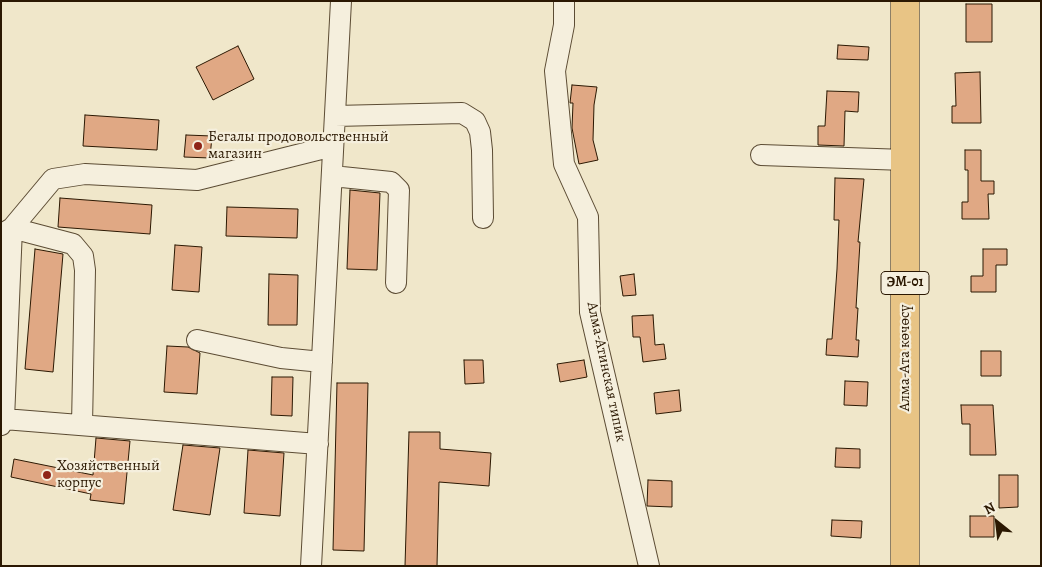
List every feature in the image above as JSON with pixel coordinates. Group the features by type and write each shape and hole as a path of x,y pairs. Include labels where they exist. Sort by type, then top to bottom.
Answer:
{"highway":[{"name":"Алма-Ата көчөсү","path":"905,1 905,566"}],"street":[{"path":"311,566 341,1"},
{"name":"Алма-Атинская типик","path":"564,1 564,25 555,71 564,164 588,217 590,312 649,566"},
{"path":"335,116 462,113 475,121 480,132 482,150 483,218"},
{"path":"318,444 82,425 3,422 6,231 54,179 85,174 197,180 333,146"},
{"path":"761,155 905,160"},
{"path":"332,176 391,182 399,190 396,283"},
{"path":"6,231 73,244 83,256 85,270 82,425"},
{"path":"197,340 281,358 322,362"}],"building":[{"path":"966,4 992,4 992,42 966,42"},
{"path":"838,45 869,47 868,60 837,59"},
{"path":"238,46 254,79 213,100 196,67"},
{"path":"980,72 981,123 952,123 952,106 956,106 955,73"},
{"path":"572,85 597,87 594,105 593,140 598,160 579,164 572,128 573,103 570,103"},
{"path":"827,91 859,92 858,112 845,111 844,146 818,145 818,126 825,126"},
{"path":"85,115 159,120 157,150 83,146"},
{"name":"Бегалы продовольственный магазин","path":"186,135 212,136 210,158 184,157"},
{"path":"965,150 981,150 981,181 994,181 994,194 988,194 989,219 962,219 962,202 968,202 968,170 965,170"},
{"path":"835,178 864,179 858,242 860,242 856,340 859,340 858,357 826,355 827,339 832,339 837,269 839,220 834,220"},
{"path":"350,190 380,193 377,270 347,269"},
{"path":"60,198 152,205 150,234 58,227"},
{"path":"227,207 298,209 297,238 226,236"},
{"path":"175,245 202,247 199,292 172,290"},
{"path":"35,249 63,254 53,372 25,369"},
{"path":"983,249 1007,249 1007,265 996,265 996,292 971,292 971,276 983,276"},
{"path":"269,274 298,275 297,325 268,325"},
{"path":"634,274 636,295 623,296 620,276"},
{"path":"653,315 655,345 664,344 666,359 643,362 640,337 633,337 632,316"},
{"path":"167,346 188,347 200,353 197,394 164,392"},
{"path":"981,351 1001,351 1001,376 981,376"},
{"path":"464,360 483,360 484,383 465,384"},
{"path":"584,360 587,377 560,382 557,364"},
{"path":"272,377 293,377 292,416 271,415"},
{"path":"845,381 868,382 867,406 844,405"},
{"path":"337,383 368,383 364,551 333,550"},
{"path":"679,390 681,411 656,414 654,393"},
{"path":"961,405 993,405 996,455 970,455 970,424 962,424"},
{"path":"409,432 440,432 440,449 491,453 489,486 439,482 437,566 405,566"},
{"path":"96,438 130,441 124,504 90,500 91,494 11,477 14,459 93,475"},
{"path":"183,445 220,448 210,515 173,510"},
{"path":"836,448 860,449 860,468 835,467"},
{"path":"248,450 284,453 280,516 244,513"},
{"path":"999,475 1018,475 1018,507 999,508"},
{"path":"648,480 672,481 672,507 647,506"},
{"path":"970,516 994,516 994,537 970,537"},
{"path":"832,520 862,521 861,538 831,536"}],"place":[{"name":"Бегалы продовольственный магазин","path":"198,146"},
{"name":"Хозяйственный корпус","path":"47,475"}]}
